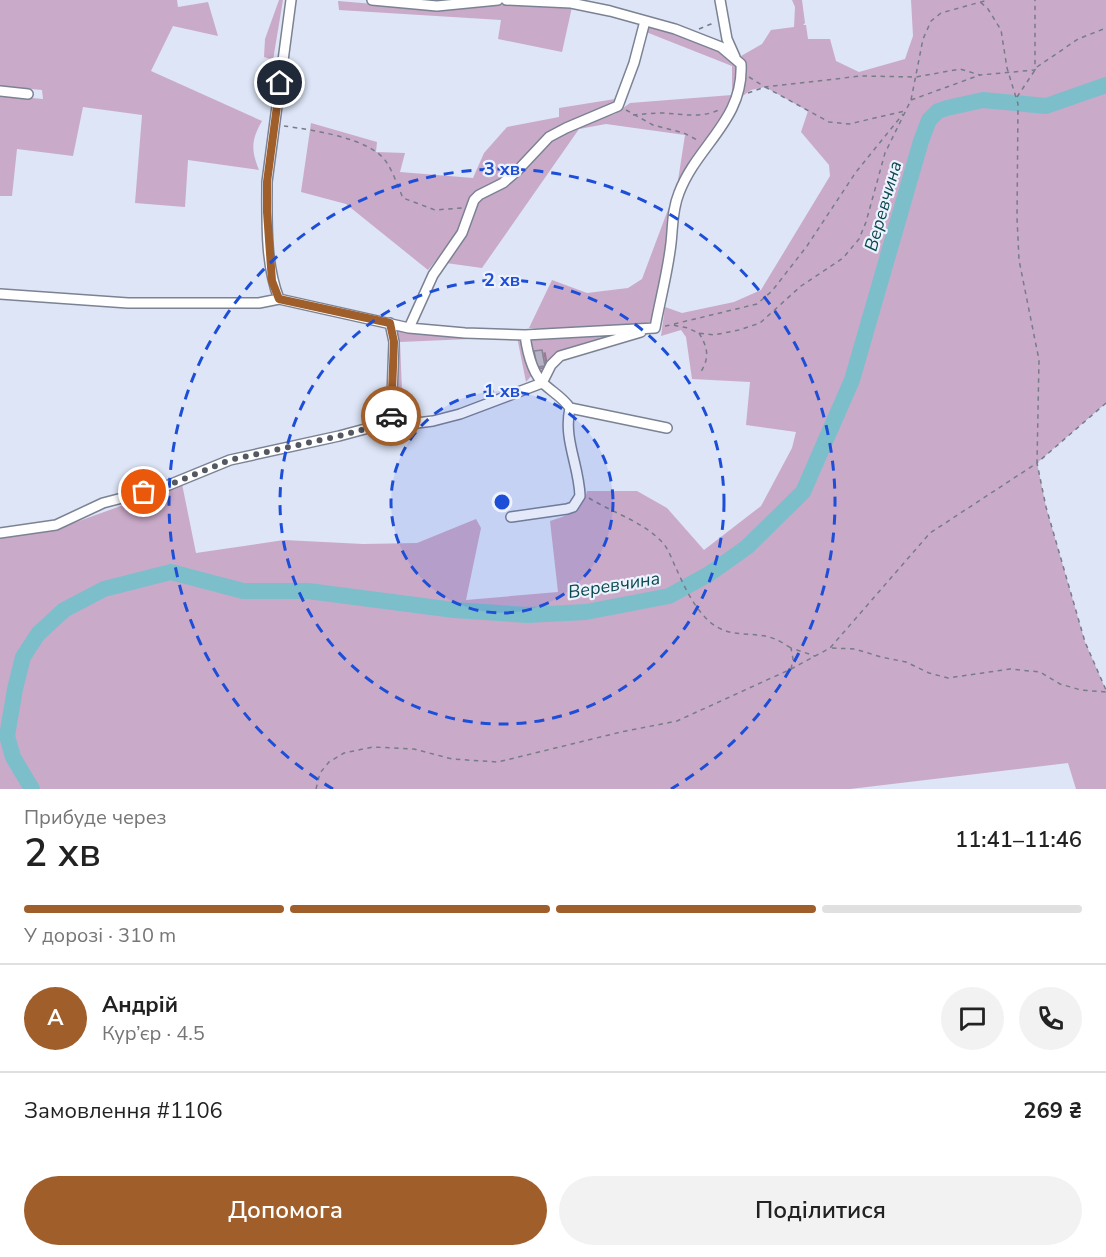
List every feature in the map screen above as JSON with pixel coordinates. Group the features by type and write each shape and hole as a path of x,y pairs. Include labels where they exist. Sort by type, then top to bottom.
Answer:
{"street":[{"path":"279,299 272,281 267,182 291,0"},
{"path":"372,0 437,6 498,0"},
{"path":"506,0 571,1 645,21 721,47 739,62"},
{"path":"655,328 679,192 693,166 731,114 742,78 739,62 727,39 720,4"},
{"path":"409,328 433,275 462,233 474,200 518,171 549,137 618,106 634,63 645,21"},
{"path":"0,91 28,94"},
{"path":"0,294 128,303 259,303 279,299 409,328 525,335 655,328"},
{"path":"390,323 394,342 391,422"},
{"path":"0,532 56,525 104,503 164,487 230,460 391,422 417,423 460,414 542,383 551,364 560,356 655,328"},
{"path":"525,335 535,372 542,383 564,400 570,408 667,428"},
{"path":"511,517 573,507 580,496 568,439 570,408"}],"path":[{"path":"672,325 688,328 698,333 714,334 739,330 760,323 801,286 843,258 859,239 866,222 885,153 910,100 923,39 931,21 941,13 988,0"},
{"path":"1035,0 1035,70"},
{"path":"830,648 855,649 906,662 928,673 948,678 1010,669 1040,672 1060,684 1081,690 1106,691 1085,642 1046,507 1036,463 1040,360 1019,260 1016,97 1008,73 1001,30 980,1"},
{"path":"692,29 701,29 711,24 720,4"},
{"path":"1016,97 1035,70 1078,39 1106,28"},
{"path":"739,62 753,81 829,122 849,124 905,111"},
{"path":"633,115 664,113 710,115 751,90 786,84 861,76 916,77 960,69 980,75"},
{"path":"910,100 980,75 1035,70"},
{"path":"618,106 653,125 684,133 707,146"},
{"path":"655,328 757,304 772,291 807,246 856,172 905,111"},
{"path":"275,124 336,135 375,152 386,162 403,198 435,210 471,208"},
{"path":"698,333 707,346 708,356 700,373"},
{"path":"316,789 320,773 329,762 344,753 373,747 414,749 464,760 498,762 521,758 621,732 677,721 791,669 830,648 930,533 1036,463 1106,402"},
{"path":"580,491 651,532 665,545 684,588 711,623 725,631 775,639 791,648 815,656"},
{"path":"791,648 793,659 791,669"}],"shaded area":[{"path":"0,0 177,0 178,7 208,2 218,36 173,26 151,71 262,121 253,145 259,170 188,160 185,207 135,203 142,115 83,107 73,156 17,149 12,196 0,196 0,95 43,99 42,90 0,86"},
{"path":"279,0 283,0 273,60 264,57 265,39"},
{"path":"792,0 802,0 805,23 803,25 806,25 808,39 830,39 836,61 859,72 905,59 913,36 911,0 1106,0 1106,403 1037,463 1046,507 1085,642 1106,690 1106,789 1076,789 1068,763 850,789 0,789 0,536 54,530 182,484 196,553 284,540 363,544 417,543 476,519 481,528 466,600 558,592 550,521 578,508 587,491 637,491 667,508 704,550 761,506 792,448 796,432 746,425 750,382 692,379 686,337 681,330 661,336 665,307 682,313 734,302 761,290 830,176 829,165 801,132 808,111 765,87 751,90 740,98 745,74 741,56 762,44 771,30 794,27 795,7"},
{"path":"338,1 446,10 474,5 572,7 562,52 498,39 501,20 339,10"},
{"path":"655,25 712,47 731,59 737,66 739,77 736,92 728,109 718,128 677,187 685,135 606,124 579,129 587,123 615,114 630,103 732,95 732,66 646,32 647,26"},
{"path":"615,99 613,103 547,134 512,172 474,195 456,236 428,270 346,204 301,192 311,123 377,142 376,152 405,153 400,172 473,178 484,153 507,127 559,117 559,108"},
{"path":"579,129 482,268 446,263 476,203 550,140"},
{"path":"669,207 668,246 654,325 529,328 552,280 587,293 628,288 642,279"},
{"path":"393,327 417,331 518,337 523,339 533,374 526,382 517,337 400,342 403,415 396,394"},
{"path":"642,330 561,353 542,378 526,337"}],"building":[{"path":"542,350 545,366 537,367 534,351"}],"waterway":[{"name":"Веревчина","path":"32,789 13,757 7,736 23,657 38,634 64,610 104,589 171,572 243,591 308,591 454,610 527,615 586,612 669,596 709,574 747,547 803,492 852,380 929,120 938,111 983,100 1046,106 1106,85"}],"way so far":[{"path":"144,492 164,487 230,460 391,422 391,416"}],"route":[{"path":"280,83 267,182 272,281 279,299 390,323 394,342 391,416"}]}
